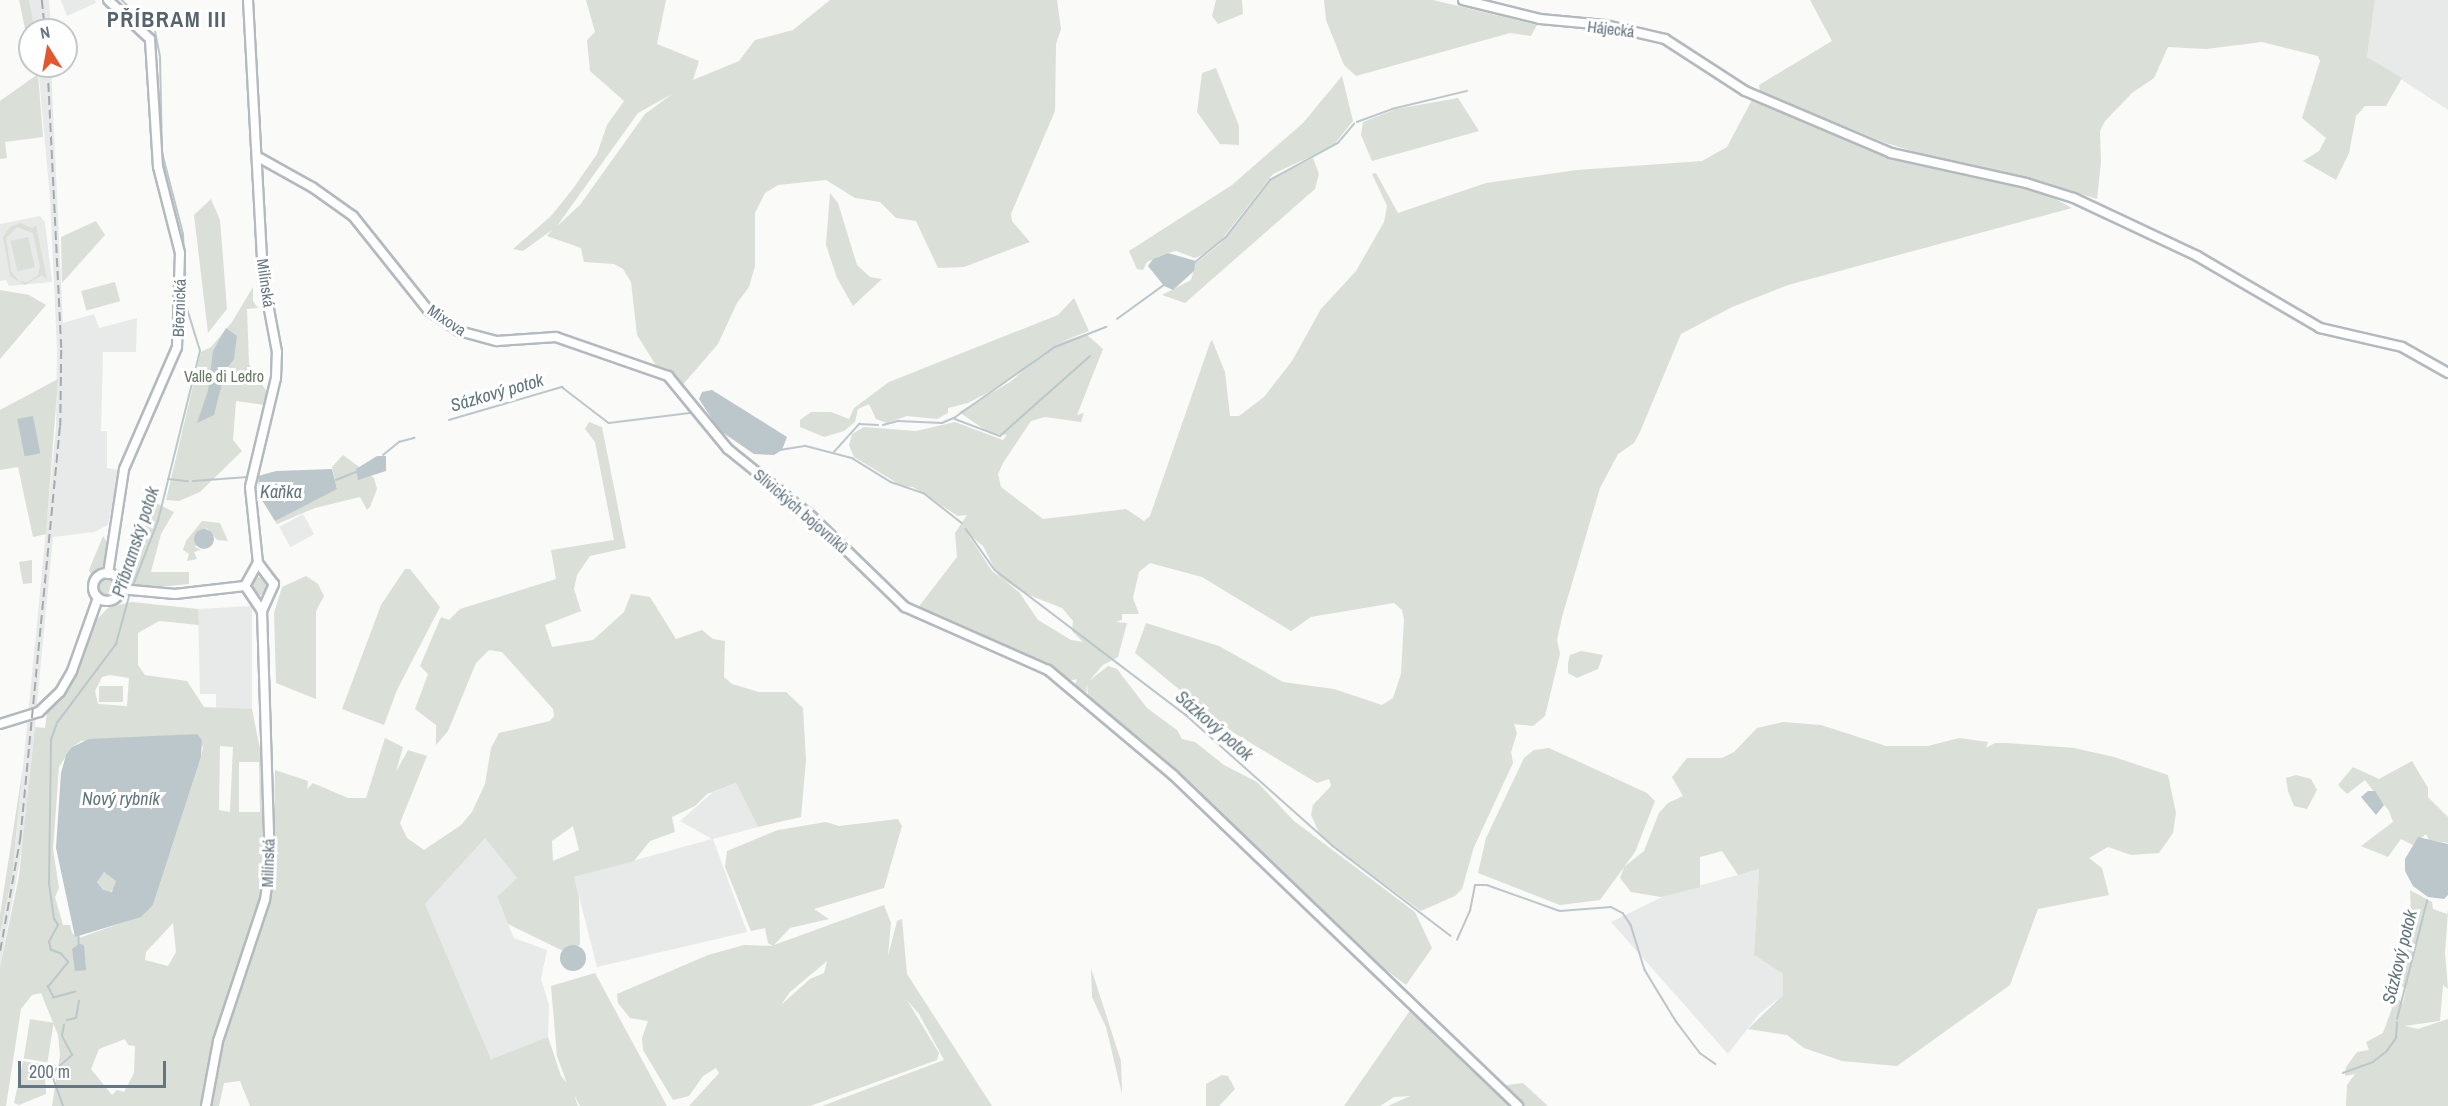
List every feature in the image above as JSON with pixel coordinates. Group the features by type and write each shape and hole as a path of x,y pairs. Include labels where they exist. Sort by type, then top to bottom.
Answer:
{"main road":[{"name":"Milínská","path":"248,0 263,278 276,334 277,366 251,481 258,563 245,586 262,611"},
{"path":"258,563 265,572"},
{"path":"254,572 265,572"},
{"name":"Milínská","path":"206,1106 218,1041 268,885 262,611 274,584 265,572"},
{"path":"256,600 267,598"}],"street":[{"name":"Březnická","path":"0,724 39,712 60,692 72,671 98,598 93,590 94,581 108,574 124,469 177,347 180,253 158,167 151,43 147,34 108,0"},
{"name":"Hájecká","path":"1463,0 1540,19 1605,25 1652,35 1745,90 1891,153 2026,183 2074,198 2197,256 2320,328 2402,347 2448,373"},
{"name":"Mixova","path":"258,157 304,182 352,216 428,310 459,331 497,341 546,336 567,339 662,373 681,390"},
{"name":"Slivických bojovníků","path":"681,390 728,449 811,516 905,607 1040,665 1173,775 1518,1106"},
{"path":"108,574 117,579 128,591"},
{"path":"98,598 109,601 128,591 175,594 245,586"}],"shaded area":[{"path":"29,0 49,0 50,18 33,18"},
{"path":"61,0 95,0 96,3 67,16"},
{"path":"2375,0 2448,0 2448,110 2367,57"},
{"path":"39,78 52,78 63,323 94,314 99,328 137,318 136,352 103,352 101,431 107,431 107,468 119,470 108,525 94,532 53,537 24,839 0,967 0,934 16,839 56,427 57,349 50,198"},
{"path":"40,216 45,222 52,282 9,286 6,280 0,281 0,224"},
{"path":"303,514 314,534 291,547 279,527"},
{"path":"252,606 252,709 216,709 216,694 200,694 198,609"},
{"path":"736,783 758,827 713,839 747,932 597,967 574,877 712,839 680,821 713,792"},
{"path":"485,837 517,878 497,898 514,938 547,950 541,979 549,1005 548,1037 491,1059 425,904"},
{"path":"1759,869 1754,955 1783,974 1783,995 1759,1014 1728,1054 1611,922 1666,895"}],"green space":[{"path":"19,0 29,0 33,18 23,18"},
{"path":"586,0 666,0 657,44 699,61 693,80 739,61 755,40 793,30 830,0 1057,0 1061,29 1056,44 1055,111 1011,214 1012,221 1030,242 964,267 938,268 916,221 896,218 880,202 855,198 826,180 778,185 765,193 755,213 755,266 749,287 737,303 718,344 680,388 657,367 637,335 631,282 623,269 614,264 584,262 581,248 547,236 552,230 523,251 513,249 551,216 572,190 597,154 607,125 624,101 590,71 587,40 595,32","holes":["672,94 645,114 580,205 557,226 638,113"]},
{"path":"1216,0 1242,0 1243,14 1218,24 1212,16"},
{"path":"1324,0 1433,0 1537,25 1531,36 1510,33 1356,76 1344,65 1326,20"},
{"path":"1810,0 2375,0 2367,57 2402,78 2386,106 2365,106 2356,116 2349,153 2336,180 2303,161 2319,151 2326,138 2302,118 2320,61 2318,56 2262,42 2206,49 2168,47 2154,78 2132,93 2105,121 2100,131 2101,162 2097,199 2029,178 1948,162 1886,143 1760,92 1759,85 1832,41"},
{"path":"1216,68 1239,126 1239,145 1220,144 1197,112 1202,73"},
{"path":"1342,76 1353,121 1333,146 1273,174 1222,239 1202,255 1195,258 1176,251 1147,262 1143,270 1137,269 1129,251 1232,185 1303,123"},
{"path":"32,78 38,78 43,137 5,142 7,158 0,159 0,101"},
{"path":"1458,98 1479,131 1372,161 1361,135 1363,122 1396,109"},
{"path":"1753,98 1907,163 2043,192 2072,208 1788,285 1732,307 1681,334 1640,432 1634,443 1618,454 1600,488 1562,617 1557,640 1560,654 1545,716 1533,726 1514,724 1517,733 1511,752 1513,763 1474,847 1462,889 1455,896 1421,911 1342,853 1320,835 1311,815 1313,805 1331,786 1329,779 1317,783 1226,728 1135,653 1146,623 1219,646 1283,682 1334,689 1382,705 1393,698 1401,674 1404,619 1402,610 1394,603 1311,617 1291,631 1202,577 1150,563 1139,572 1133,598 1139,614 1122,614 1122,620 1116,622 1127,623 1118,657 1103,665 1089,681 1108,666 1117,669 1147,708 1177,730 1182,739 1195,742 1224,765 1257,782 1294,821 1415,912 1432,948 1406,985 1369,957 1177,773 1103,710 1088,695 1087,684 1086,696 1074,688 1077,679 1069,681 1024,653 917,609 957,557 955,533 967,515 958,516 913,487 902,486 854,457 849,445 852,434 864,427 916,431 955,422 1003,440 1007,435 991,434 959,412 1010,382 1045,352 1002,385 968,403 948,408 948,413 937,419 907,416 887,423 876,419 869,404 858,409 855,422 844,431 824,437 800,427 800,420 811,412 831,412 849,419 854,408 889,382 1058,315 1074,298 1089,331 1058,343 1086,334 1103,349 1077,415 1084,413 1081,422 1045,417 1031,421 998,474 1001,487 1043,519 1126,509 1144,521 1150,516 1210,343 1212,340 1225,372 1230,416 1239,416 1264,397 1292,361 1321,309 1356,271 1384,222 1387,206 1372,174 1376,173 1398,213 1486,183 1577,170 1702,161 1727,147","holes":["967,533 983,546 999,576 992,571","1003,580 1024,593 1062,608 1073,621 1072,631 1083,642 1071,640 1038,620 1019,592"]},
{"path":"1313,158 1319,174 1315,189 1185,303 1162,295 1191,280 1196,263 1221,243 1271,179"},
{"path":"830,193 838,203 857,265 870,277 882,279 853,306 837,278 826,245"},
{"path":"211,199 220,220 227,309 208,333 194,215"},
{"path":"96,221 105,235 62,283 61,237"},
{"path":"20,223 32,228 36,225 47,280 42,275 25,285 10,276 3,237 10,227","holes":["17,227 33,233 40,266 38,275 28,282 19,281 11,271 6,238"]},
{"path":"28,237 35,267 17,271 10,241"},
{"path":"115,282 120,301 86,310 81,291"},
{"name":"Valle di Ledro","path":"253,287 253,301 258,308 247,309 249,364 267,392 265,405 236,401 233,440 242,451 200,492 179,501 166,500 201,352 211,347 232,322"},
{"path":"0,290 29,295 46,305 0,359"},
{"path":"58,379 46,534 33,537 18,467 0,470 0,410"},
{"path":"589,422 602,427 626,548 590,556 577,575 574,589 581,611 545,625 552,647 593,640 624,612 631,594 650,597 676,639 702,630 713,639 725,641 724,677 732,684 759,692 786,692 803,708 806,760 801,817 758,827 736,783 707,794 695,806 672,817 675,832 650,841 634,861 574,877 579,897 580,945 561,950 508,924 497,897 517,878 485,838 425,904 491,1059 548,1037 561,1076 567,1083 557,1056 551,986 595,973 667,1106 580,1106 574,1095 578,1106 250,1106 240,1081 224,1083 219,1106 210,1106 215,1072 231,1012 273,886 275,770 308,781 307,789 313,783 348,798 366,798 385,738 403,747 396,772 408,750 427,756 400,823 407,838 424,850 461,825 472,812 485,784 491,748 499,733 550,721 554,716 553,709 502,652 489,650 476,663 448,731 436,745 436,725 415,709 428,674 420,666 441,617 449,620 460,609 556,579 551,550 614,540 595,442 585,429","holes":["573,826 579,850 553,861 552,841"]},
{"path":"343,455 374,478 377,489 370,507 367,510 360,497 315,508 277,524 275,521 292,509 337,489 332,467"},
{"path":"154,502 174,512 161,534 151,572 189,572 189,584 149,588 132,586 127,581"},
{"path":"202,521 220,523 228,541 217,540 207,528 195,547 201,550 194,552 197,559 187,561 189,554 183,550 186,541"},
{"path":"103,536 107,542 104,565 92,577 89,570"},
{"path":"32,560 32,583 23,584 19,562"},
{"path":"405,569 410,569 440,607 397,690 384,725 342,709 381,605"},
{"path":"306,576 318,584 324,596 316,611 316,699 276,683 274,613 282,587"},
{"path":"256,577 264,577 269,582 267,593 256,595 251,590 251,582"},
{"path":"102,578 110,578 115,583 113,594 102,596 97,591 97,583"},
{"path":"132,602 198,609 199,625 159,621 138,633 138,665 145,675 187,681 204,707 252,709 261,754 266,865 261,899 214,1040 202,1106 52,1106 60,1055 58,1035 41,993 32,995 21,1009 6,1106 0,1106 0,967 19,876 35,727 45,728 47,712 71,682 94,622 109,607","holes":["110,675 129,678 127,706 98,704 95,691 102,677","197,734 203,748 153,905 141,916 79,938 72,933 70,925 63,925 55,897 59,888 53,849 59,767 72,747 81,741","220,746 233,747 230,812 219,810","239,762 259,762 260,812 239,812","173,923 176,952 168,966 145,960 146,952","125,1039 128,1045 135,1046 134,1073 124,1092 117,1090 112,1095 91,1069 99,1049"]},
{"path":"1581,651 1603,655 1598,669 1577,678 1568,673 1568,663 1570,655"},
{"path":"99,686 123,686 123,702 99,702"},
{"path":"1783,722 1821,725 1886,746 1928,746 1959,738 1988,742 1986,748 1995,743 2007,743 2074,748 2114,757 2168,775 2176,813 2173,833 2159,853 2131,855 2108,847 2089,858 2102,868 2109,895 2038,909 2010,985 1897,1066 1842,1061 1804,1048 1787,1035 1748,1029 1783,995 1783,974 1754,955 1759,869 1738,875 1722,851 1700,857 1700,887 1661,897 1631,892 1620,878 1624,867 1644,851 1659,813 1668,803 1683,796 1672,777 1687,758 1722,758 1734,752 1757,728"},
{"path":"1549,748 1647,793 1655,801 1635,852 1600,900 1560,905 1478,873 1486,838 1524,758 1534,750"},
{"path":"2412,761 2428,788 2428,797 2448,817 2448,843 2429,840 2426,834 2413,845 2401,839 2388,857 2361,846 2393,822 2389,811 2365,780 2347,794 2338,785 2353,767 2379,779"},
{"path":"23,767 12,875 0,934 0,915"},
{"path":"2296,775 2311,779 2317,790 2307,809 2294,806 2288,791 2286,778"},
{"path":"898,819 902,826 884,888 814,909 829,919 790,928 774,945 884,905 891,923 888,956 897,921 902,919 907,974 992,1106 822,1106 944,1060 919,1014 907,1000 939,1053 937,1060 810,1106 689,1106 719,1073 716,1068 703,1076 689,1096 673,1100 643,1050 642,1038 648,1021 630,1018 618,1003 617,994 708,955 744,945 773,946 768,943 765,928 751,931 725,867 727,851 778,830 826,822 839,826","holes":["827,961 824,973 810,979 781,1005 790,992"]},
{"path":"107,872 114,875 117,882 114,889 107,892 100,889 97,882 100,875"},
{"path":"2410,890 2432,902 2433,909 2447,914 2448,911 2445,953 2448,989 2443,985 2440,1021 2404,1026 2418,1029 2448,1019 2448,1106 2346,1106 2347,1085 2355,1074 2345,1076 2346,1067 2357,1052 2369,1050 2366,1042 2383,1033 2396,997 2403,1003 2406,988 2397,985 2395,980 2407,954 2406,937 2412,938"},
{"path":"1091,968 1121,1061 1122,1094 1106,1027 1092,997"},
{"path":"1411,1009 1493,1087 1523,1083 1548,1106 1388,1106 1410,1096 1394,1097 1380,1106 1344,1106"},
{"path":"30,1019 54,1023 47,1062 24,1059"},
{"path":"23,1061 44,1065 46,1094 19,1105 14,1103"},
{"path":"1222,1075 1228,1076 1235,1089 1219,1106 1206,1106 1206,1084"}],"water":[{"path":"1168,253 1196,261 1194,271 1173,290 1164,286 1148,266 1153,259"},
{"path":"226,328 237,336 234,359 225,371 214,415 197,423 208,391 213,351"},
{"path":"712,390 787,437 782,450 774,455 754,454 719,430 699,399 702,392"},
{"path":"33,416 40,453 25,456 17,419"},
{"path":"377,456 386,456 386,471 358,480 356,469"},
{"name":"Kaňka","path":"332,469 337,489 275,521 260,497 258,476 276,471"},
{"path":"200,529 208,529 214,535 214,543 208,549 200,549 194,543 194,535"},
{"name":"Nový rybník","path":"197,734 202,740 201,757 153,905 141,917 75,937 56,848 61,773 66,755 72,747 89,739","holes":["104,872 116,881 112,892 103,890 97,882"]},
{"path":"2368,791 2375,791 2384,805 2376,815 2361,797"},
{"path":"2418,837 2448,844 2448,895 2444,899 2428,897 2413,886 2405,871 2405,859"},
{"path":"79,944 84,945 86,970 75,971 72,949"},
{"path":"573,945 582,949 586,958 582,967 573,971 564,967 560,958 564,949"}],"waterway":[{"name":"Příbramský potok","path":"122,0 149,26"},
{"name":"Příbramský potok","path":"132,588 158,521 200,351 187,309 183,234 162,153 160,57 155,32"},
{"path":"1357,122 1392,109 1467,91"},
{"path":"1194,263 1226,237 1270,180 1338,143 1354,124"},
{"path":"1117,319 1164,285"},
{"path":"883,425 898,421 942,423 954,418 1055,347 1106,327"},
{"path":"955,419 1000,436 1090,356"},
{"name":"Sázkový potok","path":"449,420 562,387 609,423 691,413"},
{"path":"834,452 859,424 878,425"},
{"name":"Sázkový potok","path":"383,455 399,442 414,438"},
{"name":"Sázkový potok","path":"780,450 806,446 852,458 891,482 925,494 962,523"},
{"name":"Sázkový potok","path":"336,480 356,472"},
{"name":"Sázkový potok","path":"193,481 248,477"},
{"name":"Sázkový potok","path":"168,479 188,481"},
{"name":"Sázkový potok","path":"966,529 995,570 1186,715 1333,846 1451,936"},
{"name":"Příbramský potok","path":"76,992 54,998 48,987 68,962 61,954 51,950 49,942 58,925 54,919 49,884 51,740 57,723 116,644 130,593"},
{"name":"Sázkový potok","path":"1457,940 1470,911 1475,885 1487,885 1560,911 1611,907 1623,913 1631,925 1645,970 1676,1021 1700,1053 1716,1064"},
{"name":"Sázkový potok","path":"2397,1019 2427,901"},
{"path":"79,936 79,946"},
{"name":"Příbramský potok","path":"67,1020 76,1018 79,1001"},
{"name":"Sázkový potok","path":"2343,1073 2373,1062 2387,1051 2396,1038 2397,1023"},
{"name":"Příbramský potok","path":"63,1106 53,1078 55,1070 72,1055 62,1036 64,1025"}],"railway":[{"path":"42,0 44,18"},
{"path":"0,951 20,839 60,427 61,348 48,78"}],"district":[{"name":"PŘÍBRAM III","path":"167,20"}]}
